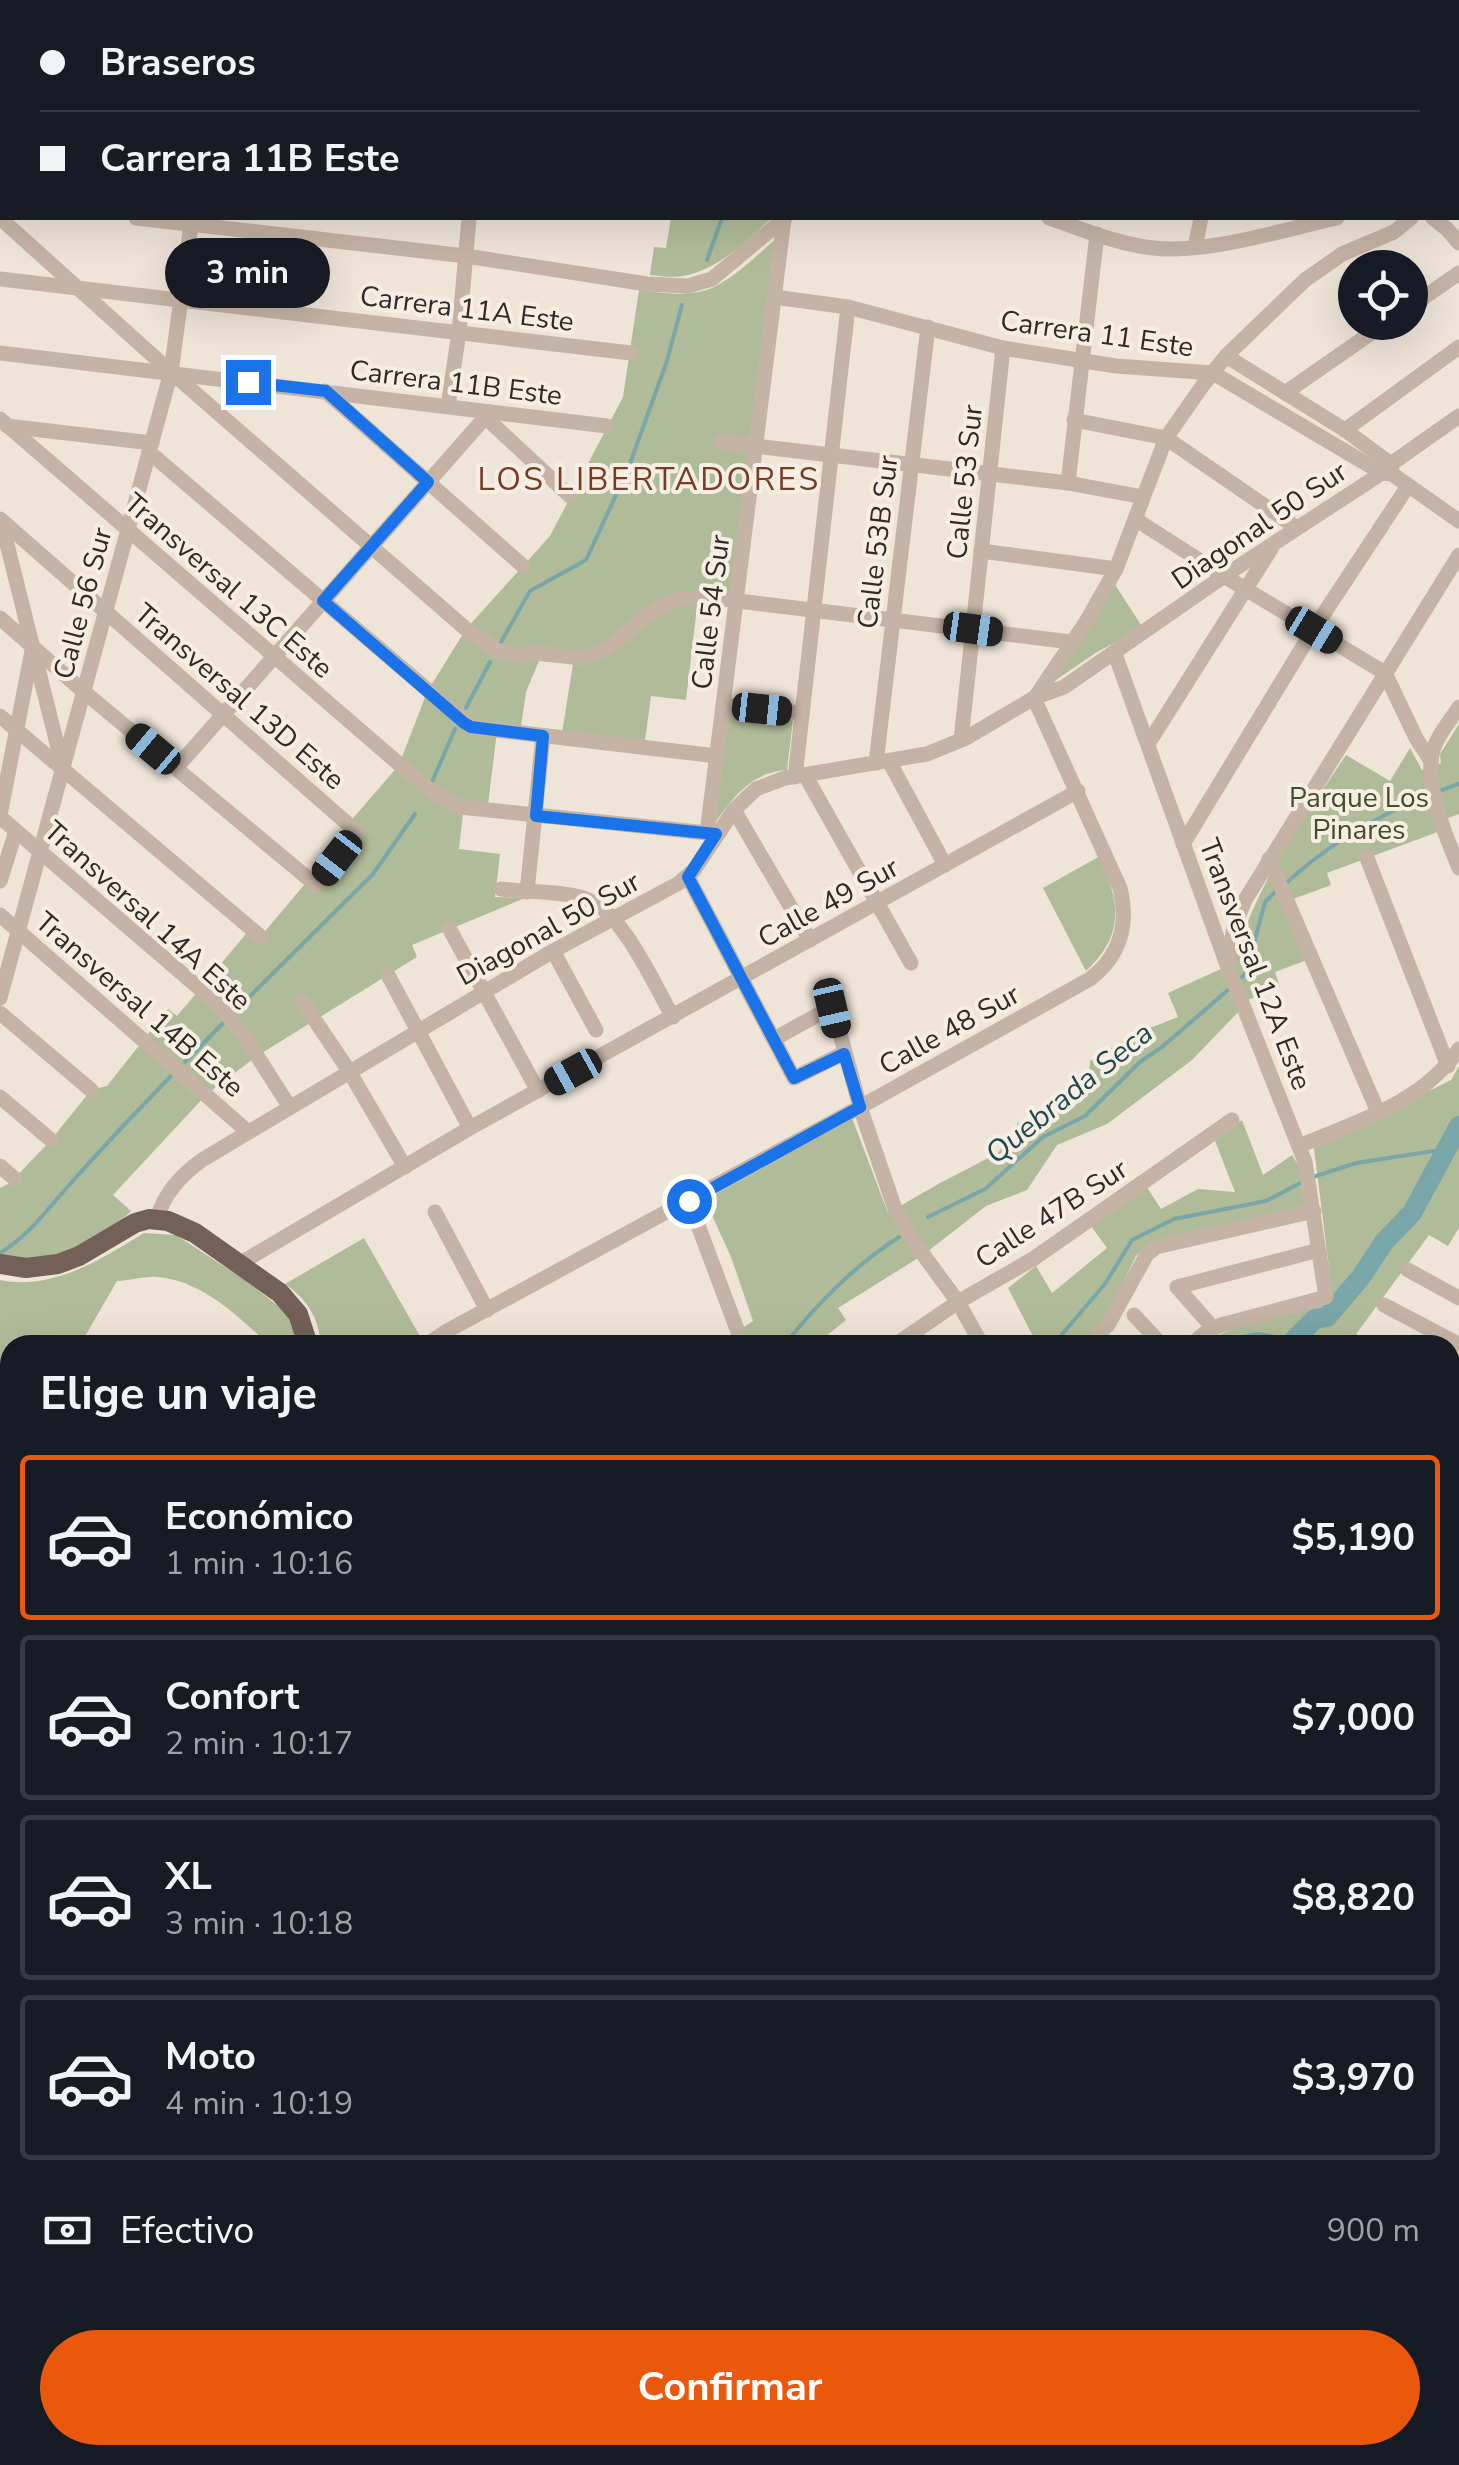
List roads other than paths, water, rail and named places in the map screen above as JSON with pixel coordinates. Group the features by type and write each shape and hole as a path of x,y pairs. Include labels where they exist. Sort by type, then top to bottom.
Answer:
{"main road":[{"path":"0,1264 26,1268 58,1264 136,1223 157,1219 188,1229 280,1292 293,1306 305,1335"}],"street":[{"path":"2,220 170,372 490,646 524,656 588,656 607,648 656,609 684,599 736,600 1071,642"},
{"path":"448,406 469,220"},
{"path":"191,221 648,284 688,286 712,278 782,220"},
{"name":"Calle 54 Sur","path":"712,834 717,756 784,220"},
{"path":"1054,220 1152,248 1195,248 1327,220"},
{"path":"1195,248 1200,220"},
{"path":"1078,791 1034,698 1116,569 1166,438 1226,356 1316,270 1394,232 1408,220"},
{"path":"1436,220 1459,244"},
{"name":"Calle 56 Sur","path":"0,998 163,402 191,221"},
{"path":"1068,483 1098,234"},
{"path":"1428,295 1459,273"},
{"name":"Carrera 11A Este","path":"0,278 631,353"},
{"name":"Carrera 11 Este","path":"774,297 848,307 1004,348 1116,366 1213,373 1388,470 1459,521"},
{"path":"848,307 802,713 800,776 912,963"},
{"name":"Calle 53B Sur","path":"883,762 894,619 928,328"},
{"path":"1286,393 1361,340"},
{"path":"1345,430 1459,347"},
{"name":"Calle 53 Sur","path":"961,740 1004,348"},
{"name":"Carrera 11B Este","path":"0,353 607,426"},
{"path":"1226,356 1345,430 1388,470"},
{"path":"326,391 523,566"},
{"path":"163,402 196,394"},
{"path":"0,618 176,768 487,414 570,496"},
{"name":"Diagonal 50 Sur","path":"157,1219 163,1202 187,1171 248,1131 553,951 688,877 712,834 756,788 774,781 927,754 961,740 1034,698 1064,687 1224,576 1388,470 1459,416"},
{"path":"1074,420 1166,438 1297,528"},
{"path":"4,423 151,447 471,727 717,756"},
{"name":"Transversal 13C Este","path":"4,423 427,789 460,807 712,834"},
{"path":"721,442 1068,483 1143,497"},
{"path":"1183,844 1408,486"},
{"path":"1135,519 1385,674 1431,766"},
{"path":"0,522 62,769"},
{"name":"Transversal 13D Este","path":"0,522 357,832 316,885 176,768"},
{"path":"1148,744 1275,542"},
{"path":"981,551 1116,569"},
{"path":"1227,965 1238,914 1269,859 1459,554"},
{"path":"0,816 33,648"},
{"name":"Transversal 12A Este","path":"1116,654 1227,965 1299,1146 1314,1211 1326,1297 1213,1328"},
{"path":"724,705 802,713"},
{"path":"1459,707 1434,748 1431,766 1438,814 1459,868"},
{"path":"0,716 261,936"},
{"path":"527,892 543,736"},
{"path":"883,762 944,865"},
{"name":"Calle 49 Sur","path":"238,1264 470,1128 1078,791"},
{"name":"Calle 48 Sur","path":"444,1335 860,1107 1106,966 1122,932 1120,888 1078,791"},
{"path":"734,810 810,940"},
{"name":"Transversal 14A Este","path":"0,816 228,1014 289,1106"},
{"path":"0,880 16,831"},
{"path":"1367,858 1448,1066"},
{"path":"1269,859 1378,1112"},
{"path":"688,877 794,1078 844,1054"},
{"path":"501,890 583,898 600,905 616,918 673,1017"},
{"name":"Transversal 14B Este","path":"0,915 248,1131"},
{"path":"449,928 538,1091"},
{"path":"553,951 596,1030"},
{"path":"388,976 470,1128"},
{"path":"828,988 860,1107 901,1222 976,1335"},
{"path":"302,1002 404,1167"},
{"path":"774,1039 832,1008"},
{"path":"0,1014 91,1090"},
{"path":"1299,1146 1420,1090 1448,1066 1459,1049"},
{"path":"0,1097 51,1140"},
{"name":"Calle 47B Sur","path":"910,1335 958,1302 1033,1260 1232,1120"},
{"path":"0,1166 15,1179"},
{"path":"689,1201 738,1332"},
{"path":"1098,1335 1108,1324 1146,1254 1156,1247 1314,1211"},
{"path":"436,1212 488,1310"},
{"path":"1204,1335 1213,1328 1177,1287 1319,1250"},
{"path":"1408,1270 1459,1298"},
{"path":"1384,1305 1442,1335"},
{"path":"1134,1315 1153,1335"}],"waterway":[{"path":"707,260 721,220"},
{"path":"501,642 530,591 586,560 628,469 667,361 682,305"},
{"path":"466,708 490,662"},
{"path":"432,782 455,729"},
{"name":"Quebrada Seca","path":"1436,792 1459,784"},
{"name":"Quebrada Seca","path":"1284,885 1351,834 1427,796"},
{"path":"236,1010 373,874 415,814"},
{"name":"Quebrada Seca","path":"1242,977 1265,902 1276,891"},
{"name":"Quebrada Seca","path":"928,1217 985,1189 1043,1137 1085,1116 1140,1062 1228,990"},
{"path":"185,1062 223,1023"},
{"path":"0,1253 30,1230 172,1075"},
{"path":"1299,1335 1315,1319 1327,1317 1384,1242 1412,1213 1459,1126"},
{"path":"1313,1177 1356,1163 1447,1149"},
{"path":"1062,1335 1105,1284 1132,1240 1174,1219 1266,1201 1304,1181"},
{"name":"Quebrada Seca","path":"792,1335 837,1286 899,1237"},
{"path":"1253,1335 1264,1335"}],"district":[{"name":"LOS LIBERTADORES","path":"649,479"}],"park label":[{"name":"Parque Los Pinares","path":"1359,813"}]}
